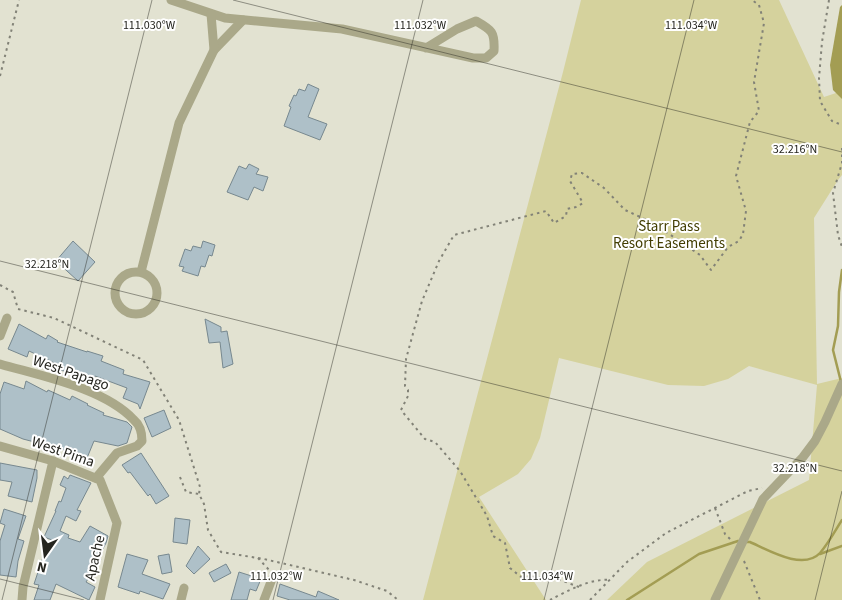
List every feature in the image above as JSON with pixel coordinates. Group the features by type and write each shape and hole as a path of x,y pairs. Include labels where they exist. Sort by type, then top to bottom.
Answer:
{"street":[{"path":"171,0 225,18 342,29 426,48 473,58 486,58 494,52 495,39 490,28 476,21 457,29 426,48"},
{"path":"211,14 214,50"},
{"path":"141,272 179,123 214,50 243,20"},
{"path":"141,272 153,280 157,286 158,294 152,307 146,312 132,314 120,308 116,302 114,296 115,288 117,282 127,273 141,272"},
{"path":"0,336 7,318"},
{"name":"West Papago","path":"0,364 81,388 111,402 136,420 142,433 142,441 137,446 117,453 96,478"},
{"path":"715,600 763,499 803,457 815,441 842,384"},
{"name":"West Pima","path":"0,446 52,460 100,480 117,523"},
{"path":"22,600 23,587 52,460"},
{"name":"Apache","path":"100,600 117,523"},
{"path":"264,600 274,577"},
{"path":"181,600 184,588"}],"path":[{"path":"0,76 19,0"},
{"path":"579,587 555,578 521,577 510,568 505,543 493,536 487,516 460,471 435,442 425,439 401,410 408,396 408,390 405,386 406,359 422,301 439,261 454,235 546,212 554,224 566,216 567,209 583,203 570,181 572,174 582,173 604,188 625,210 654,223 700,255 711,270 728,247 739,241 743,234 746,211 736,176 750,122 759,111 754,82 764,23 759,5 752,0"},
{"path":"829,0 822,42 819,78 820,101 832,121 842,125"},
{"path":"842,148 842,163 833,193 838,235 842,247"},
{"path":"0,285 14,292 18,309 54,318 143,360 179,420 200,487 199,494 204,504 208,530 221,552 258,558 354,580 387,591 398,600"},
{"path":"180,476 186,492 199,494"},
{"path":"590,600 628,562 666,533 748,491 774,487"},
{"path":"258,558 274,577"},
{"path":"550,600 571,589 602,579 610,580"}],"green space":[{"name":"Starr Pass Resort Easements","path":"581,0 779,0 824,97 842,91 842,175 814,218 817,384 842,378 842,600 607,600 647,562 809,480 817,385 749,366 728,379 704,386 668,385 559,358 540,438 531,459 518,474 479,497 546,600 423,600"}],"shaded area":[{"path":"842,5 842,99 833,90 830,65 840,7"}],"building":[{"path":"308,84 319,89 308,117 327,124 320,140 284,126 294,95 296,96 299,89 305,91"},
{"path":"249,164 259,169 256,174 268,177 263,191 254,187 248,200 227,192 239,166 246,169"},
{"path":"73,241 95,262 78,281 56,261"},
{"path":"203,241 215,245 212,256 209,255 205,267 201,266 198,276 182,271 184,267 179,266 185,249 191,251 193,246 201,248"},
{"path":"205,319 221,327 221,332 227,331 233,364 223,368 220,342 209,343"},
{"path":"19,324 46,339 48,335 57,342 103,356 101,361 124,370 123,374 150,382 140,409 138,404 123,398 127,388 95,376 94,379 73,371 72,373 60,370 61,366 29,351 27,357 8,349"},
{"path":"26,381 47,392 48,390 70,400 72,396 104,413 103,415 127,422 132,427 127,443 118,446 94,441 87,458 68,446 66,451 43,442 42,444 23,439 0,429 0,394 4,382 24,389"},
{"path":"164,410 171,428 152,437 144,418"},
{"path":"141,453 169,496 156,504 150,494 148,496 130,472 128,473 122,465"},
{"path":"0,463 37,470 32,502 8,496 12,482 0,480"},
{"path":"70,475 91,483 77,510 81,511 76,521 66,516 60,531 69,535 68,538 80,542 90,526 108,536 98,558 101,559 86,582 95,587 89,600 56,584 50,600 34,600 39,585 34,584 42,560 52,540 44,537 66,488 60,485 64,476 68,479"},
{"path":"4,509 26,516 18,539 24,541 18,561 16,577 0,575 0,541 5,525 0,523"},
{"path":"175,518 190,520 187,544 173,542"},
{"path":"198,546 210,559 194,574 186,566"},
{"path":"127,554 148,560 142,574 170,584 163,599 140,591 139,594 118,587"},
{"path":"169,554 172,572 162,574 158,556"},
{"path":"226,564 231,573 214,582 209,573"},
{"path":"239,572 261,579 256,591 250,589 247,600 231,600"},
{"path":"280,584 316,597 318,591 339,600 290,600 277,596"}],"waterway":[{"path":"841,382 833,350 838,326 842,270"},
{"path":"746,542 795,560 813,558 829,542 842,520"},
{"path":"627,600 699,554 738,541 741,542"},
{"path":"820,554 842,546"}]}
